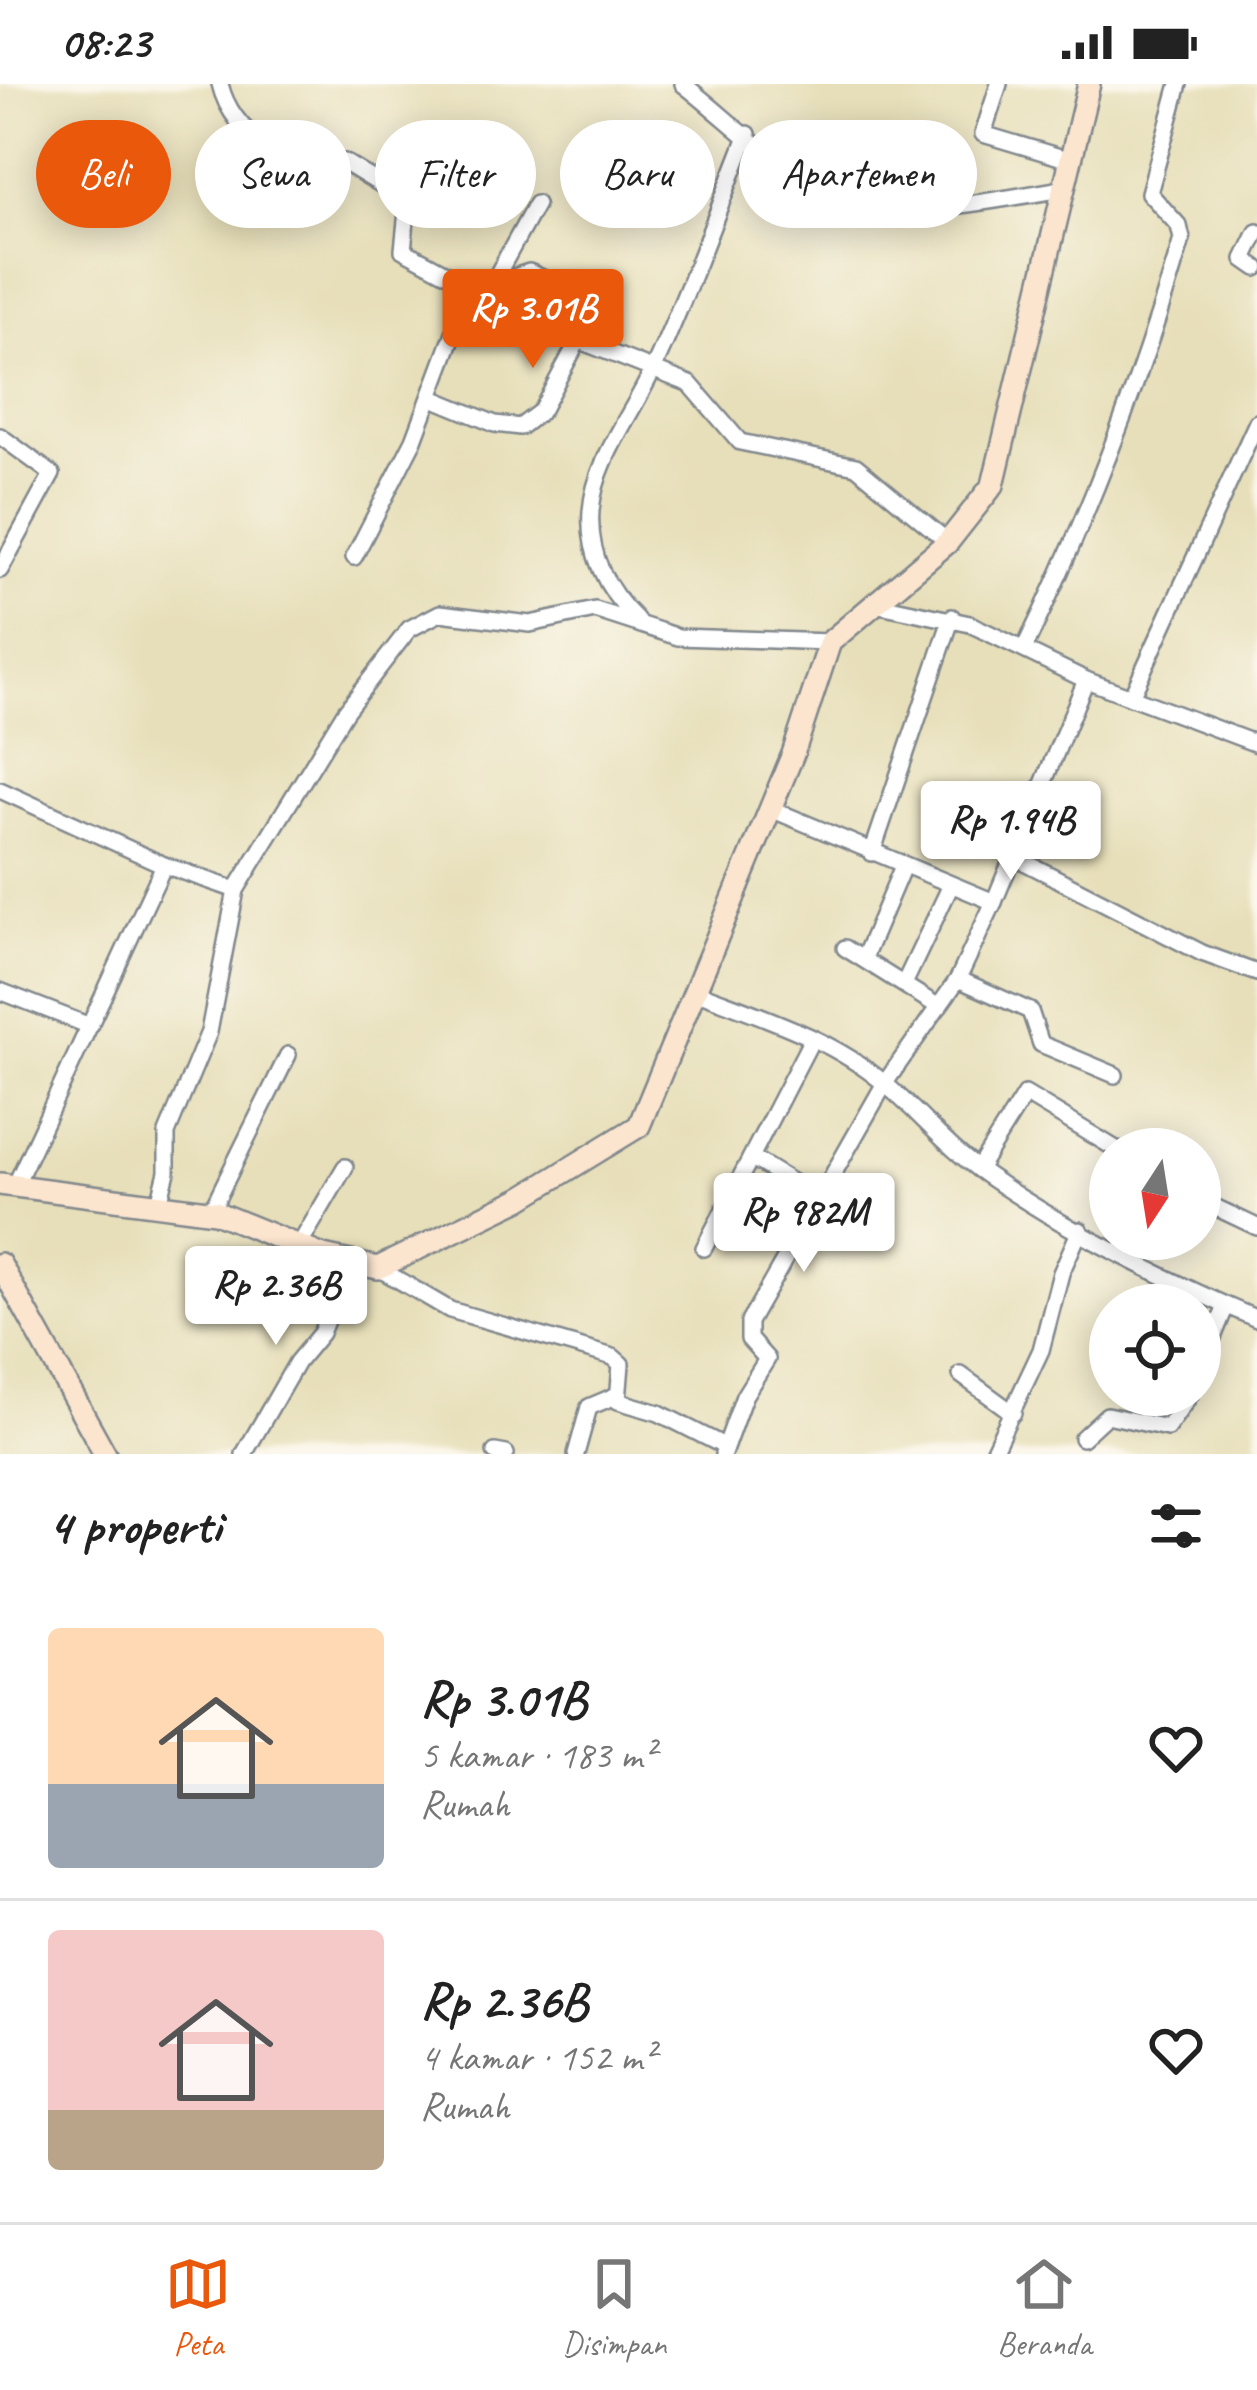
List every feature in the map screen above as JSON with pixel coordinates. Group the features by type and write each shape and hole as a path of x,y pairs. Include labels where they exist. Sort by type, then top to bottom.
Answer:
{"street":[{"path":"220,84 232,119 279,153 316,170 344,161 408,201 411,208 400,246 477,294 578,341 690,384 734,440 849,462 947,542"},
{"path":"683,84 739,127"},
{"path":"999,84 983,134 1070,160"},
{"path":"378,1268 520,1199 633,1133 652,1103 770,809 830,642 947,542 997,476 1089,84"},
{"path":"1024,649 1069,556 1158,320 1182,239 1179,226 1149,193 1179,84"},
{"path":"646,629 607,584 590,530 594,489 654,368 739,156"},
{"path":"977,201 1063,189"},
{"path":"354,557 477,294 520,228"},
{"path":"1257,232 1244,259 1257,268"},
{"path":"503,306 518,276 529,272 602,304"},
{"path":"432,398 495,424 520,427 541,411 578,341"},
{"path":"1131,697 1257,422"},
{"path":"0,436 52,474 0,570"},
{"path":"875,604 894,612 952,617 1086,680 1257,744"},
{"path":"159,1203 167,1172 166,1133 209,1032 236,890 345,712 396,644 424,619 459,614 530,624 596,610 678,637 830,642"},
{"path":"872,854 952,617"},
{"path":"576,1454 589,1407 615,1396 723,1450 767,1359 748,1339 746,1328 885,1084 958,980 1061,750 1086,680"},
{"path":"0,790 164,865 236,890"},
{"path":"770,809 994,902"},
{"path":"1012,855 1202,953 1257,973"},
{"path":"164,865 90,1026 7,1185 211,1211 349,1264 378,1268 450,1310 618,1360 615,1396"},
{"path":"863,958 903,866"},
{"path":"904,984 951,885"},
{"path":"845,948 939,1006"},
{"path":"958,980 1030,1011 1041,1044 1115,1075"},
{"path":"0,991 90,1026"},
{"path":"695,991 812,1039 885,1084 934,1136 978,1169 1080,1230 1257,1319"},
{"path":"704,1248 812,1039"},
{"path":"211,1211 288,1055"},
{"path":"978,1169 1025,1094 1089,1133"},
{"path":"754,1159 818,1198"},
{"path":"300,1244 345,1167"},
{"path":"1221,1210 1257,1226"},
{"path":"992,1454 1041,1350 1061,1273 1080,1230"},
{"path":"0,1264 105,1454"},
{"path":"244,1454 297,1362 321,1333 349,1264"},
{"path":"1221,1318 1226,1306"},
{"path":"962,1375 1013,1413"},
{"path":"1082,1438 1106,1416"},
{"path":"1112,1416 1167,1428 1175,1416"}]}
